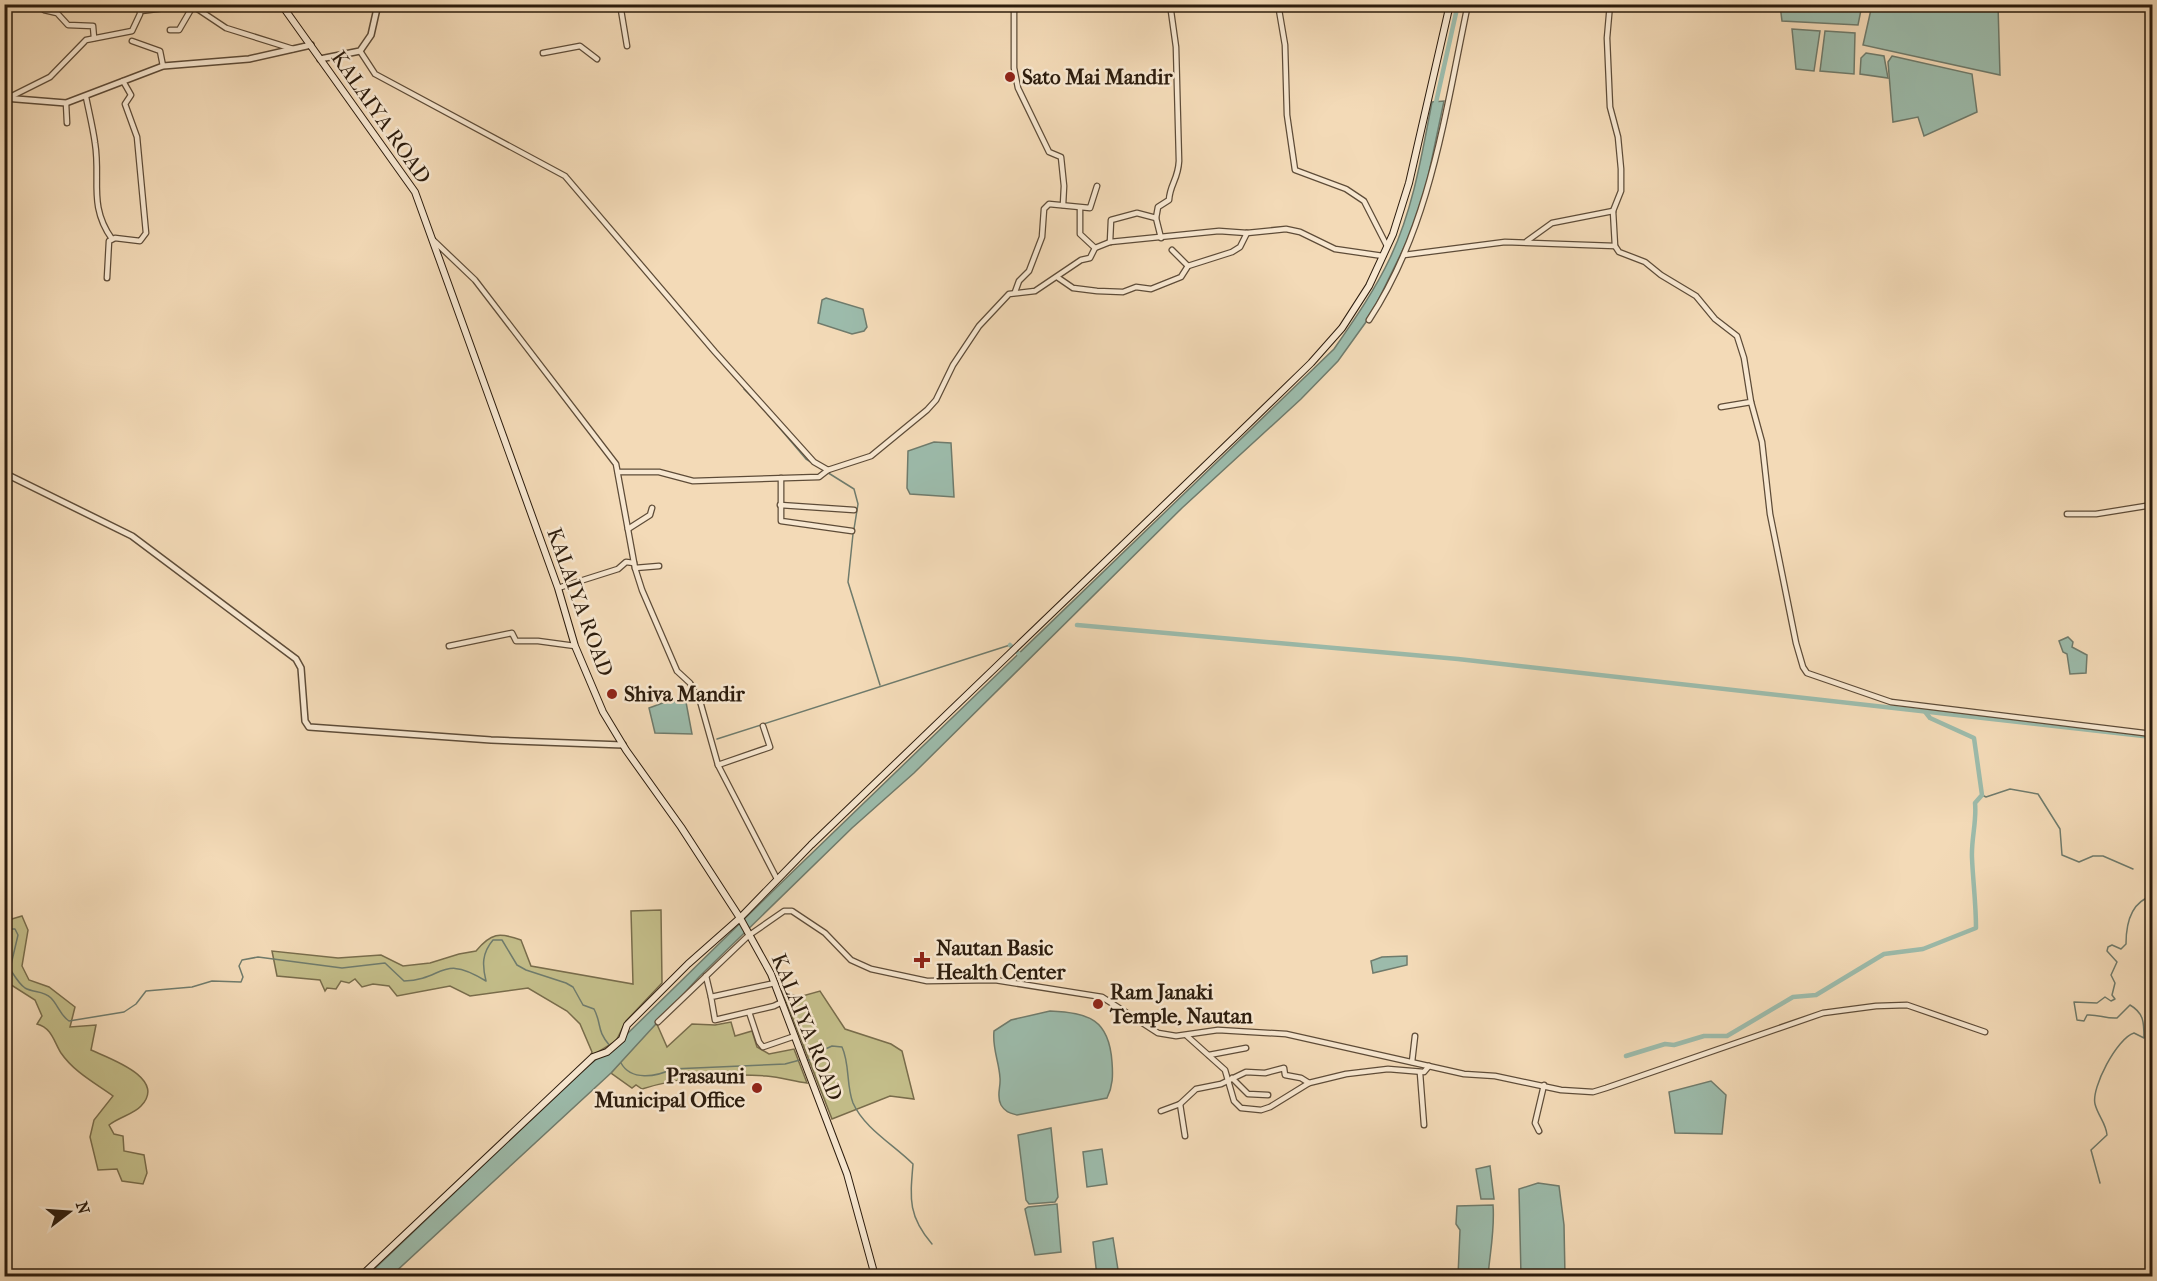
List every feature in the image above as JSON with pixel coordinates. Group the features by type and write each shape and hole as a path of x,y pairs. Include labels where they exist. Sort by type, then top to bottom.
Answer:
{"main road":[{"name":"KALAIYA ROAD","path":"280,4 415,192 558,588 575,646 603,712 623,745 681,826 740,920 775,983 847,1174 874,1276"},
{"path":"361,1276 593,1057 607,1052 622,1039 627,1025 688,964 740,920 777,879 1311,363 1342,328 1369,286 1383,256 1409,183 1450,4"}],"street":[{"path":"42,4 46,12 57,13 63,23 93,26 94,38"},
{"path":"6,98 50,77 64,65 81,44 94,38 132,31 141,8 165,8 170,4"},
{"path":"320,58 360,51 371,35 378,4"},
{"path":"620,4 627,46"},
{"path":"1014,4 1014,68 1018,88 1049,152 1061,157 1063,205"},
{"path":"1161,238 1156,218 1158,207 1169,200 1170,188 1178,178 1179,162 1176,47 1170,4"},
{"path":"1278,4 1285,45 1287,115 1295,170 1346,189 1364,201 1387,247"},
{"path":"1370,320 1395,277 1410,245 1423,205 1468,4"},
{"path":"1610,4 1607,38 1610,107 1618,137 1621,169 1621,191 1613,211 1615,246 1619,252 1645,262 1661,276 1696,296 1715,319 1733,331 1744,358 1751,402 1762,442 1770,514 1803,668 1808,673 1891,702 2152,734"},
{"path":"170,30 179,30 191,5 226,28 296,50"},
{"path":"132,41 160,51 163,66"},
{"path":"6,98 66,103 163,66 227,62 296,50 311,45"},
{"path":"543,53 580,46 597,59"},
{"path":"360,51 375,74 565,176 722,360 814,462 827,472"},
{"path":"86,97 96,144 96,203 101,224 112,238 140,241 146,233 137,137 125,104 131,95 123,81"},
{"path":"66,103 67,123"},
{"path":"618,472 659,472 693,481 781,478 827,472 871,456 936,400 953,365 979,326 1015,292 1019,281 1029,272 1042,237 1044,209 1049,204 1090,208 1097,186"},
{"path":"1080,208 1080,234 1095,248"},
{"path":"1526,242 1552,223 1613,211"},
{"path":"1110,242 1111,220 1137,213 1156,218"},
{"path":"1015,292 1035,291 1081,260 1090,258 1095,248 1110,242 1219,231 1246,233 1286,229 1300,232 1335,249 1383,256"},
{"path":"1057,277 1073,288 1123,292 1136,287 1151,289 1184,275 1188,266 1232,252 1240,247 1246,233"},
{"path":"107,278 107,258 112,238"},
{"path":"432,239 475,280 507,325 604,446 618,472 635,565 677,671 690,683 700,701 718,765 777,879"},
{"path":"1404,255 1526,242 1615,246"},
{"path":"1172,250 1188,266"},
{"path":"1721,407 1751,402"},
{"path":"4,473 132,536 296,659 301,668 305,722 309,728 490,740 623,745"},
{"path":"781,478 781,521 852,531"},
{"path":"780,505 854,510"},
{"path":"2067,514 2096,514 2152,505"},
{"path":"628,529 650,515 652,508"},
{"path":"558,588 618,569 626,562 635,565 658,566"},
{"path":"449,646 512,633 516,641 538,641 575,646"},
{"path":"718,765 770,747 763,726"},
{"path":"658,1022 748,936 784,911 792,911 825,933 851,960 871,969 927,981 995,980 1102,997 1123,1008 1150,1030 1176,1036 1218,1030 1286,1034 1464,1074 1495,1076 1561,1090 1593,1092 1823,1013 1843,1010 1907,1005 1985,1032"},
{"path":"706,976 715,1020 782,1002"},
{"path":"711,997 775,983"},
{"path":"749,1012 759,1042 763,1047 795,1036"},
{"path":"1187,1036 1225,1070 1230,1079 1236,1106 1261,1110 1309,1083 1372,1070 1424,1072 1429,1066"},
{"path":"1412,1062 1414,1036"},
{"path":"1209,1055 1246,1048"},
{"path":"1161,1111 1180,1104 1196,1089 1213,1086 1246,1072 1264,1073 1284,1068 1285,1076 1301,1078 1309,1083"},
{"path":"1420,1072 1424,1125"},
{"path":"1230,1079 1248,1094 1268,1095"},
{"path":"1539,1131 1535,1123 1544,1085"},
{"path":"1180,1104 1185,1136"}],"shaded area":[{"path":"1780,4 1862,5 1858,25 1782,21"},
{"path":"1872,5 1998,5 2000,75 1863,45"},
{"path":"1792,29 1820,31 1814,71 1796,69"},
{"path":"1825,31 1855,33 1854,74 1820,71"},
{"path":"1866,53 1884,56 1888,78 1860,74 1861,58"},
{"path":"1892,56 1972,74 1977,112 1924,136 1918,117 1893,122 1888,62"},
{"path":"1444,101 1427,182 1413,229 1371,315 1338,361 1301,399 1182,508 914,773 852,828 699,977 611,1073 391,1276 367,1276 581,1072 627,1034 1334,349 1371,293 1398,240 1411,201 1432,102"},
{"path":"826,298 863,309 867,327 864,331 852,334 818,323 822,300"},
{"path":"934,442 951,443 954,497 910,494 907,488 908,451"},
{"path":"2068,637 2073,642 2072,647 2087,655 2086,673 2070,674 2067,654 2063,652 2059,641"},
{"path":"668,701 686,702 692,734 655,733 649,708"},
{"path":"661,910 662,983 626,1021 616,1041 590,1057 592,1052 580,1024 567,1011 528,988 470,996 450,986 397,996 389,986 373,984 362,987 355,979 349,983 341,981 336,989 327,988 325,991 320,980 277,976 272,951 338,958 381,955 403,966 430,963 476,951 486,941 501,935 521,940 531,966 633,984 631,911"},
{"path":"22,916 28,930 22,966 29,980 49,987 75,1007 70,1027 96,1025 91,1050 132,1070 142,1078 147,1087 147,1096 141,1106 109,1125 114,1134 123,1136 124,1151 144,1155 147,1173 143,1184 122,1181 117,1169 98,1170 90,1137 94,1120 113,1096 85,1077 66,1060 49,1032 37,1024 42,1016 35,1000 5,981 5,921"},
{"path":"1407,956 1407,965 1373,973 1371,961 1382,957"},
{"path":"782,991 799,997 820,991 845,1029 891,1044 902,1051 914,1099 890,1096 832,1119"},
{"path":"1050,1011 1086,1017 1101,1027 1107,1036 1112,1062 1109,1094 1107,1098 1017,1115 1010,1113 1003,1107 999,1098 1000,1078 994,1031 1011,1020"},
{"path":"656,1022 667,1047 692,1024 715,1025 731,1022 735,1036 752,1031 757,1047 769,1054 794,1049 807,1083 771,1077 735,1075 687,1079 642,1089 636,1085 632,1088 611,1073"},
{"path":"1711,1081 1726,1095 1722,1134 1675,1133 1669,1092"},
{"path":"1051,1128 1058,1197 1055,1202 1029,1204 1026,1200 1018,1135"},
{"path":"1102,1149 1107,1184 1087,1187 1083,1152"},
{"path":"1490,1166 1494,1199 1481,1199 1476,1169"},
{"path":"1538,1183 1559,1186 1564,1225 1565,1276 1521,1276 1519,1189"},
{"path":"1057,1204 1061,1252 1035,1255 1025,1209"},
{"path":"1493,1205 1493,1232 1488,1276 1458,1276 1460,1230 1456,1224 1457,1206"},
{"path":"1113,1238 1119,1276 1097,1276 1093,1242"}],"waterway":[{"path":"1435,107 1458,4"},
{"path":"744,389 756,401"},
{"path":"766,412 806,459 854,489 858,504 854,529"},
{"path":"853,534 848,582 880,685"},
{"path":"1077,625 1458,659 2152,737"},
{"path":"717,739 1010,645"},
{"path":"1010,645 1021,656"},
{"path":"1626,1056 1665,1044 1674,1045 1704,1036 1727,1036 1793,997 1816,995 1884,954 1923,949 1976,928 1972,851 1975,803 1982,795 1974,738 1930,718 1923,709"},
{"path":"1982,795 1986,797 2010,789 2038,794 2060,829 2062,855 2079,862 2093,856 2103,856 2133,869"},
{"path":"2100,1183 2091,1150 2107,1135 2095,1104 2097,1087 2107,1064 2120,1044 2134,1033 2144,1038 2143,1023 2141,1015 2130,1005 2117,1018 2087,1015 2084,1021 2077,1020 2074,1002 2097,1003 2105,997 2111,1001 2115,999 2112,995 2115,983 2111,975 2117,962 2107,951 2108,947 2112,945 2121,949 2126,944 2131,914 2139,903 2152,896"},
{"path":"4,929 15,929 18,935 10,969 17,979 25,988 48,995 69,1021 124,1012 136,1004 146,991 192,987 212,981 241,982 243,977 239,966 242,960 258,957 342,968 385,963 404,981 417,980 451,968 471,973 486,981 485,954 493,940 502,940 517,965 573,987 583,1005 594,1009 603,1036 610,1046"},
{"path":"805,1060 822,1060 821,1051 832,1046 842,1047 846,1060 849,1089 858,1112 872,1128 913,1164 912,1207 918,1225 932,1244"},
{"path":"621,1063 631,1073 644,1076 672,1069 785,1064 800,1060"}],"place":[{"name":"Sato Mai Mandir","path":"1010,77"},
{"name":"Shiva Mandir","path":"612,694"},
{"name":"Nautan Basic Health Center","path":"922,960"},
{"name":"Ram Janaki Temple, Nautan","path":"1098,1004"},
{"name":"Prasauni Municipal Office","path":"757,1088"}]}
